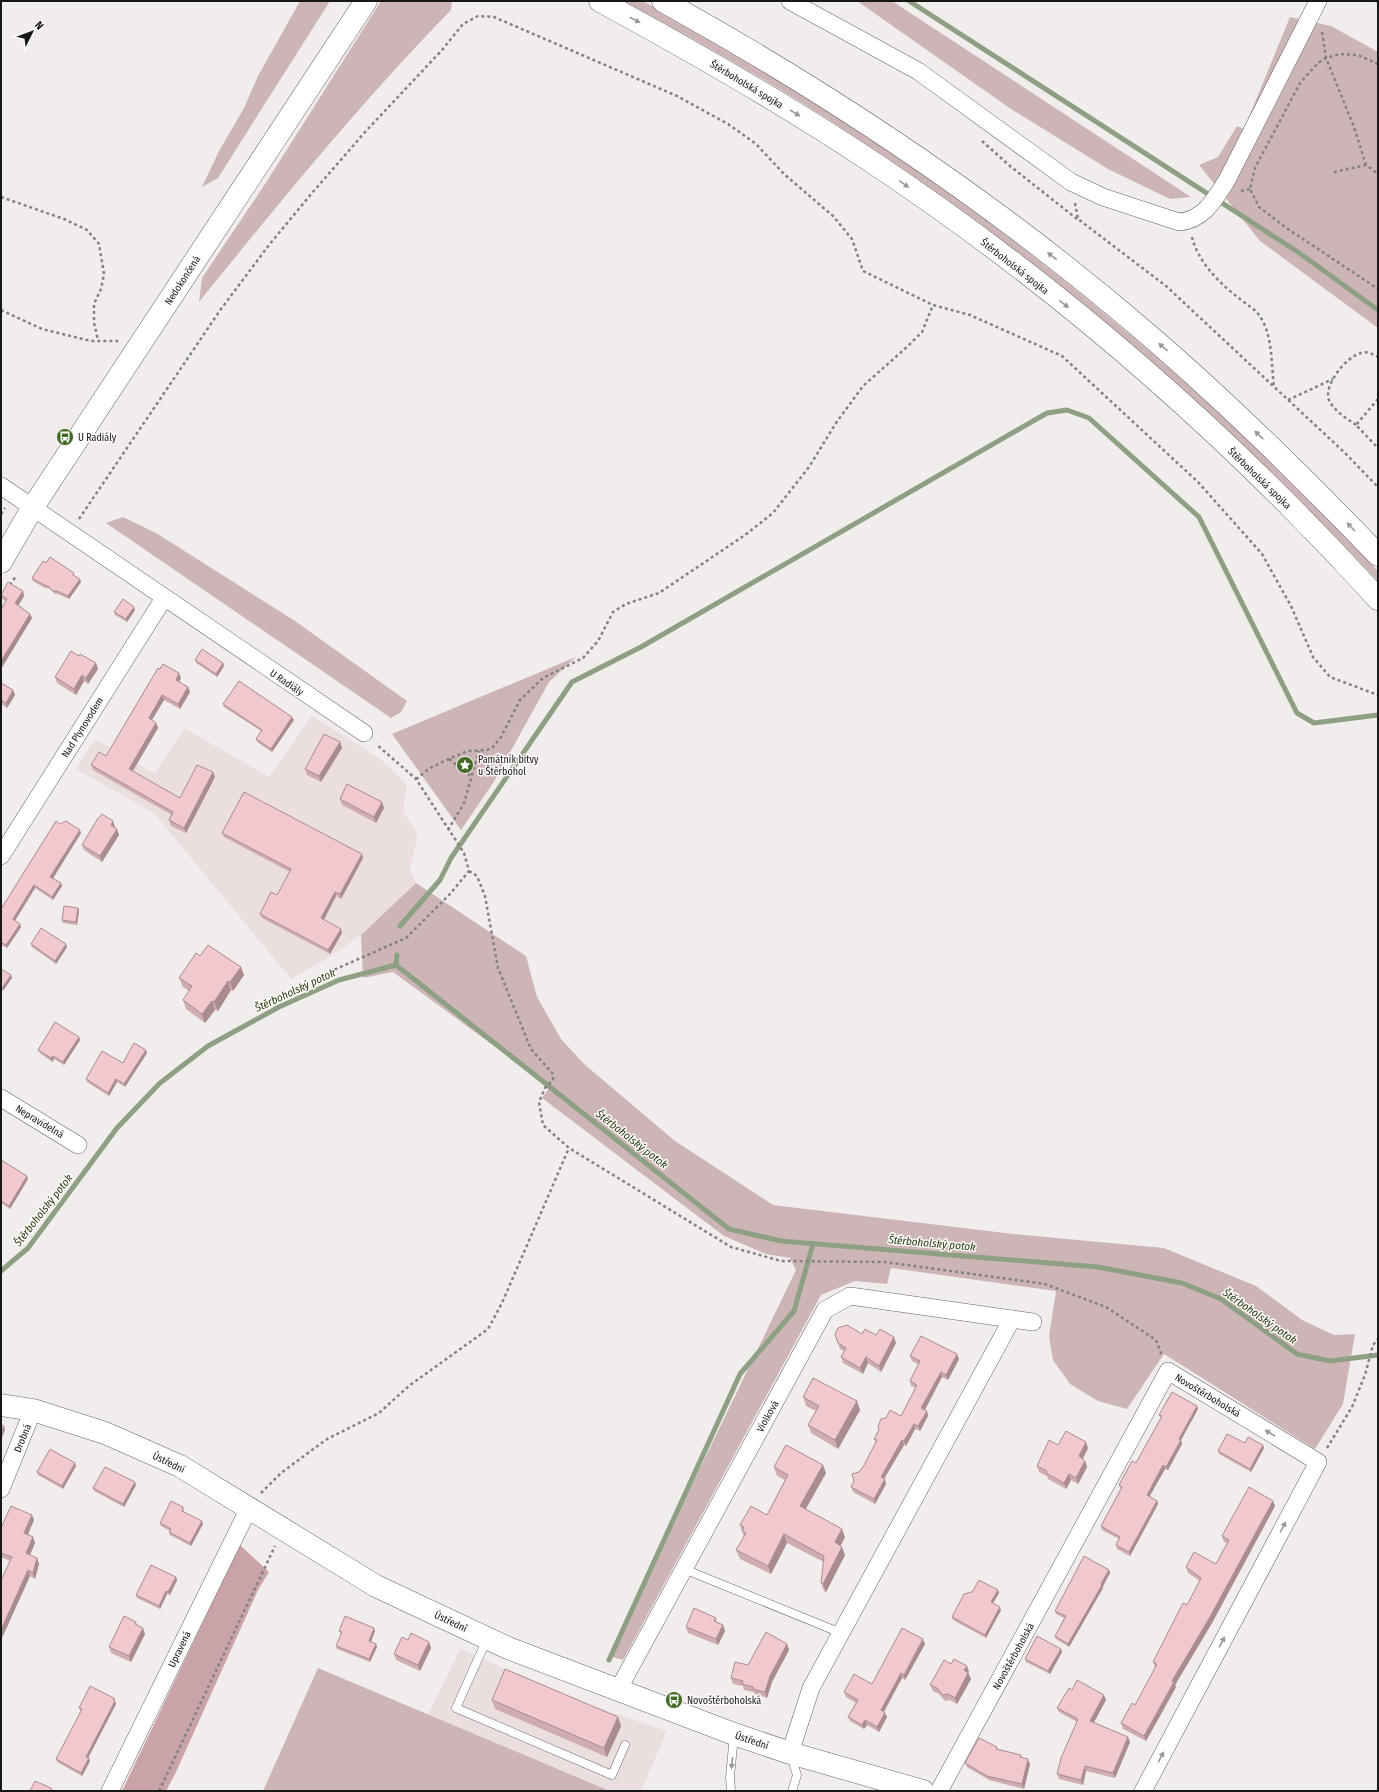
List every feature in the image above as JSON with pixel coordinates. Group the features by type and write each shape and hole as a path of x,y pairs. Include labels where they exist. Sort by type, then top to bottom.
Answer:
{"main road":[{"name":"Nedokončená","path":"1,562 33,507 366,1"},
{"name":"Štěrboholská spojka","path":"600,1 682,45 817,126 948,215 1015,265 1108,340 1221,439 1284,500 1378,599"},
{"path":"663,1 761,56 906,149 975,198 1054,258 1143,330 1267,442 1378,555"},
{"name":"Ústřední","path":"1,1405 33,1410 105,1432 180,1466 376,1586 508,1648 734,1734 790,1753 923,1791"}],"street":[{"path":"790,1 918,71 1071,182 1103,197 1179,222 1188,221 1198,217 1215,200 1227,180 1318,3"},
{"name":"U Radiály","path":"1,486 364,734"},
{"name":"Nad Plynovodem","path":"1,856 164,598"},
{"name":"Nepravidelná","path":"1,1098 78,1145"},
{"name":"Violková","path":"618,1690 825,1310 850,1296 1033,1322"},
{"path":"790,1753 812,1688 1012,1319"},
{"name":"Novoštěrboholská","path":"939,1791 1168,1371 1318,1462"},
{"name":"Drobná","path":"1,1489 33,1410"},
{"path":"1143,1791 1318,1462"},
{"name":"Upravená","path":"110,1791 249,1508"}],"lane":[{"path":"684,1569 841,1633"},
{"path":"487,1638 456,1708 612,1775 626,1745"},
{"path":"731,1791 730,1777 734,1734"},
{"path":"790,1753 797,1775 792,1791"}],"path":[{"path":"1318,3 1326,58 1354,127 1366,166 1378,174"},
{"path":"70,533 221,309 312,193 366,131 442,50 463,24 478,16 494,17 616,68 677,96 728,124 756,144 784,174 833,216 852,239 863,271 933,305 970,315 1062,356 1198,482 1262,554 1291,606 1313,657 1330,677 1378,695"},
{"path":"1378,64 1358,55 1340,54 1326,58 1318,63 1300,84 1256,168 1250,189 1259,207 1285,227 1378,289"},
{"path":"1334,172 1366,166"},
{"path":"1071,182 1078,219 1166,286 1344,452 1378,487"},
{"path":"1,197 64,219 87,230 99,244 104,274 101,289 94,304 94,322 98,340"},
{"path":"1188,221 1195,248 1206,264 1224,286 1251,306 1260,316 1267,332 1275,388"},
{"path":"416,779 430,768 468,751 479,752 493,747 501,737 520,700 543,678 583,658 598,641 613,612 626,604 659,593 745,535 773,514 809,467 836,423 863,386 922,332 933,305"},
{"path":"1,310 42,329 91,340 120,341"},
{"path":"1378,357 1372,353 1362,352 1351,357 1333,379 1327,390 1328,399 1333,407 1356,425 1378,448"},
{"path":"1288,400 1333,379"},
{"path":"1356,425 1378,399"},
{"path":"364,734 416,779 464,853 469,871 477,876 485,896 498,968 531,1049 553,1074 553,1080 545,1088 539,1102 543,1125 569,1148 731,1247 781,1261 885,1262 1045,1284 1106,1307 1156,1340 1168,1371"},
{"path":"448,830 464,803 479,752"},
{"path":"449,759 472,776"},
{"path":"329,972 406,938 450,894 469,871"},
{"path":"249,1508 281,1473 327,1439 379,1413 410,1385 488,1329 502,1303 569,1148"},
{"path":"1318,1462 1352,1406 1365,1375 1373,1345 1378,1339"},
{"path":"159,1791 283,1529"}],"shaded area":[{"path":"300,1 330,1 218,178 202,187 219,151 244,108 258,76"},
{"path":"381,1 452,1 451,10 353,116 199,302 202,278 267,181"},
{"path":"624,1 643,1 745,59 844,121 940,187 1033,256 1124,329 1211,406 1296,487 1378,571 1378,581 1313,513 1176,384 1104,322 1031,263 956,206 878,152 799,101 756,75"},
{"path":"857,1 892,1 1191,197 1170,199 1108,169 1011,109"},
{"path":"1290,17 1331,26 1378,52 1378,328 1260,241 1199,165 1218,157 1237,126 1244,129"},
{"path":"123,517 156,533 295,621 407,701 401,712 391,718 106,523"},
{"path":"576,657 549,682 493,783 461,830 392,734"},
{"path":"312,716 379,758 407,784 403,812 418,833 410,870 416,883 361,935 331,956 291,979 154,813 76,769 95,739 155,774 184,728 269,777"},
{"path":"416,883 526,956 537,997 561,1039 584,1064 675,1141 773,1205 1013,1234 1164,1248 1256,1286 1302,1320 1334,1335 1355,1334 1343,1404 1315,1449 1164,1354 1127,1409 1098,1401 1070,1384 1053,1360 1049,1336 1056,1291 891,1268 887,1284 855,1281 821,1295 623,1660 609,1656 796,1270 790,1258 766,1254 724,1236 542,1098 550,1087 393,972 363,978 361,935"},
{"path":"240,1545 269,1572 258,1590 176,1772 166,1791 122,1791"},
{"path":"460,1649 587,1704 667,1731 641,1791 611,1791 428,1715"},
{"path":"318,1668 610,1791 263,1791"}],"building":[{"path":"50,557 74,573 73,575 80,579 68,596 57,591 53,591 48,586 32,578 43,561 46,563"},
{"path":"8,582 23,591 15,603 30,614 1,661 1,609 7,599 1,595"},
{"path":"123,599 134,607 126,619 114,612"},
{"path":"202,649 223,663 216,674 195,660"},
{"path":"71,651 96,663 86,678 82,675 74,689 55,677"},
{"path":"163,664 179,673 176,680 188,687 178,704 162,695 149,718 156,723 129,769 180,798 197,765 213,772 184,828 169,820 173,812 91,765 99,752 106,756 158,668 160,669"},
{"path":"239,681 292,717 271,749 256,739 262,730 223,704"},
{"path":"1,683 13,690 6,703 1,700"},
{"path":"324,734 340,742 319,776 305,769"},
{"path":"347,784 382,802 374,817 340,799"},
{"path":"244,792 362,854 340,894 335,892 321,918 341,929 328,950 260,914 271,892 277,895 291,869 222,833"},
{"path":"102,814 113,821 111,825 117,829 100,856 82,845"},
{"path":"56,821 60,824 66,821 80,830 50,877 61,883 52,897 34,885 13,919 20,924 6,945 1,942 1,909"},
{"path":"64,906 78,908 76,922 62,920"},
{"path":"41,928 66,944 55,961 31,944"},
{"path":"208,945 241,967 230,982 228,981 214,1002 212,1001 202,1014 183,1000 192,986 179,978 196,953 200,956"},
{"path":"1,969 11,975 2,988 1,987"},
{"path":"55,1022 79,1037 63,1062 53,1056 51,1058 38,1050"},
{"path":"134,1043 146,1050 124,1084 116,1079 108,1093 86,1079 102,1051 123,1063"},
{"path":"1,1160 27,1176 9,1206 1,1201"},
{"path":"847,1325 862,1334 865,1329 876,1335 880,1329 894,1337 879,1366 866,1357 860,1368 841,1357 846,1348 838,1343 835,1334 838,1328"},
{"path":"921,1336 957,1354 946,1375 941,1372 921,1408 927,1411 918,1426 914,1424 904,1441 902,1440 881,1477 885,1479 874,1499 851,1487 854,1481 852,1474 859,1472 863,1467 877,1440 874,1439 879,1430 878,1426 881,1419 886,1418 890,1410 901,1416 917,1385 910,1381 920,1361 910,1356"},
{"path":"813,1378 857,1401 835,1440 808,1425 819,1406 803,1397"},
{"path":"1172,1392 1197,1406 1166,1467 1163,1465 1147,1495 1157,1501 1129,1552 1116,1545 1120,1537 1101,1526 1122,1487 1119,1485 1132,1461 1136,1463 1162,1416 1159,1415"},
{"path":"1,1425 4,1426 1,1432"},
{"path":"1066,1431 1086,1442 1079,1456 1085,1461 1076,1478 1069,1474 1064,1483 1037,1466 1049,1440 1058,1445"},
{"path":"1227,1434 1245,1443 1248,1437 1263,1445 1250,1469 1218,1451"},
{"path":"786,1445 823,1465 800,1506 842,1529 835,1542 842,1547 823,1584 821,1583 824,1556 784,1534 768,1566 736,1550 746,1533 742,1531 744,1527 740,1525 751,1506 767,1515 788,1475 774,1467"},
{"path":"50,1449 75,1463 62,1486 37,1472"},
{"path":"105,1467 135,1482 123,1504 93,1488"},
{"path":"1249,1487 1273,1501 1210,1617 1172,1681 1174,1682 1144,1736 1121,1723 1132,1703 1135,1705 1157,1664 1153,1662 1183,1603 1187,1605 1201,1578 1186,1567 1194,1552 1216,1564 1229,1540 1222,1536"},
{"path":"171,1501 183,1507 182,1511 202,1521 190,1543 169,1532 171,1529 160,1523"},
{"path":"11,1506 32,1515 24,1533 33,1537 26,1553 37,1558 33,1573 28,1570 1,1630 1,1580 12,1557 1,1553 1,1528"},
{"path":"1084,1556 1109,1570 1068,1644 1055,1636 1066,1616 1055,1611"},
{"path":"151,1565 176,1577 168,1592 166,1591 159,1606 136,1595"},
{"path":"979,1580 998,1590 991,1602 1000,1607 985,1635 952,1617 964,1594 972,1592"},
{"path":"694,1608 716,1618 714,1621 723,1625 716,1639 686,1627"},
{"path":"124,1616 136,1622 135,1624 143,1628 129,1656 109,1647"},
{"path":"345,1616 374,1628 369,1641 376,1644 369,1659 336,1646 342,1632 339,1631"},
{"path":"902,1628 923,1639 904,1675 901,1673 881,1710 885,1713 877,1727 865,1720 862,1725 848,1717 858,1700 844,1692 854,1674 872,1684"},
{"path":"766,1632 787,1644 770,1676 765,1692 742,1684 743,1681 731,1678 735,1662 748,1665"},
{"path":"411,1633 429,1642 418,1665 394,1654 402,1637 408,1640"},
{"path":"1037,1636 1061,1649 1048,1671 1025,1659"},
{"path":"954,1659 967,1666 964,1670 968,1673 955,1698 948,1694 943,1695 937,1688 930,1685 944,1660 951,1664"},
{"path":"505,1669 618,1717 604,1748 492,1700"},
{"path":"1077,1680 1104,1695 1090,1721 1128,1737 1113,1773 1085,1766 1081,1780 1057,1774 1061,1758 1078,1719 1057,1708 1069,1688 1072,1690"},
{"path":"90,1686 114,1698 113,1700 115,1701 86,1757 89,1758 81,1773 56,1759 82,1709 79,1708"},
{"path":"979,1738 997,1747 996,1749 1021,1755 1020,1757 1028,1759 1022,1784 987,1776 965,1763"},
{"path":"35,1781 51,1788 54,1791 30,1791"}],"waterway":[{"path":"909,1 1298,252 1378,310"},
{"path":"400,926 440,880 451,858 572,682 641,647 1047,413 1067,410 1089,418 1199,517 1297,713 1314,723 1378,715"},
{"path":"396,965 397,955"},
{"name":"Štěrboholský potok","path":"1,1271 28,1248 117,1128 160,1083 208,1046 279,1007 339,980 396,965 729,1229 781,1241 1098,1267 1182,1283 1221,1299 1297,1354 1330,1361 1378,1355"},
{"path":"609,1660 740,1374 794,1311 813,1244"}],"place":[{"name":"U Radiály","path":"65,437"},
{"name":"Památník bitvy u Štěrbohol","path":"465,765"},
{"name":"Novoštěrboholská","path":"674,1700"}]}
